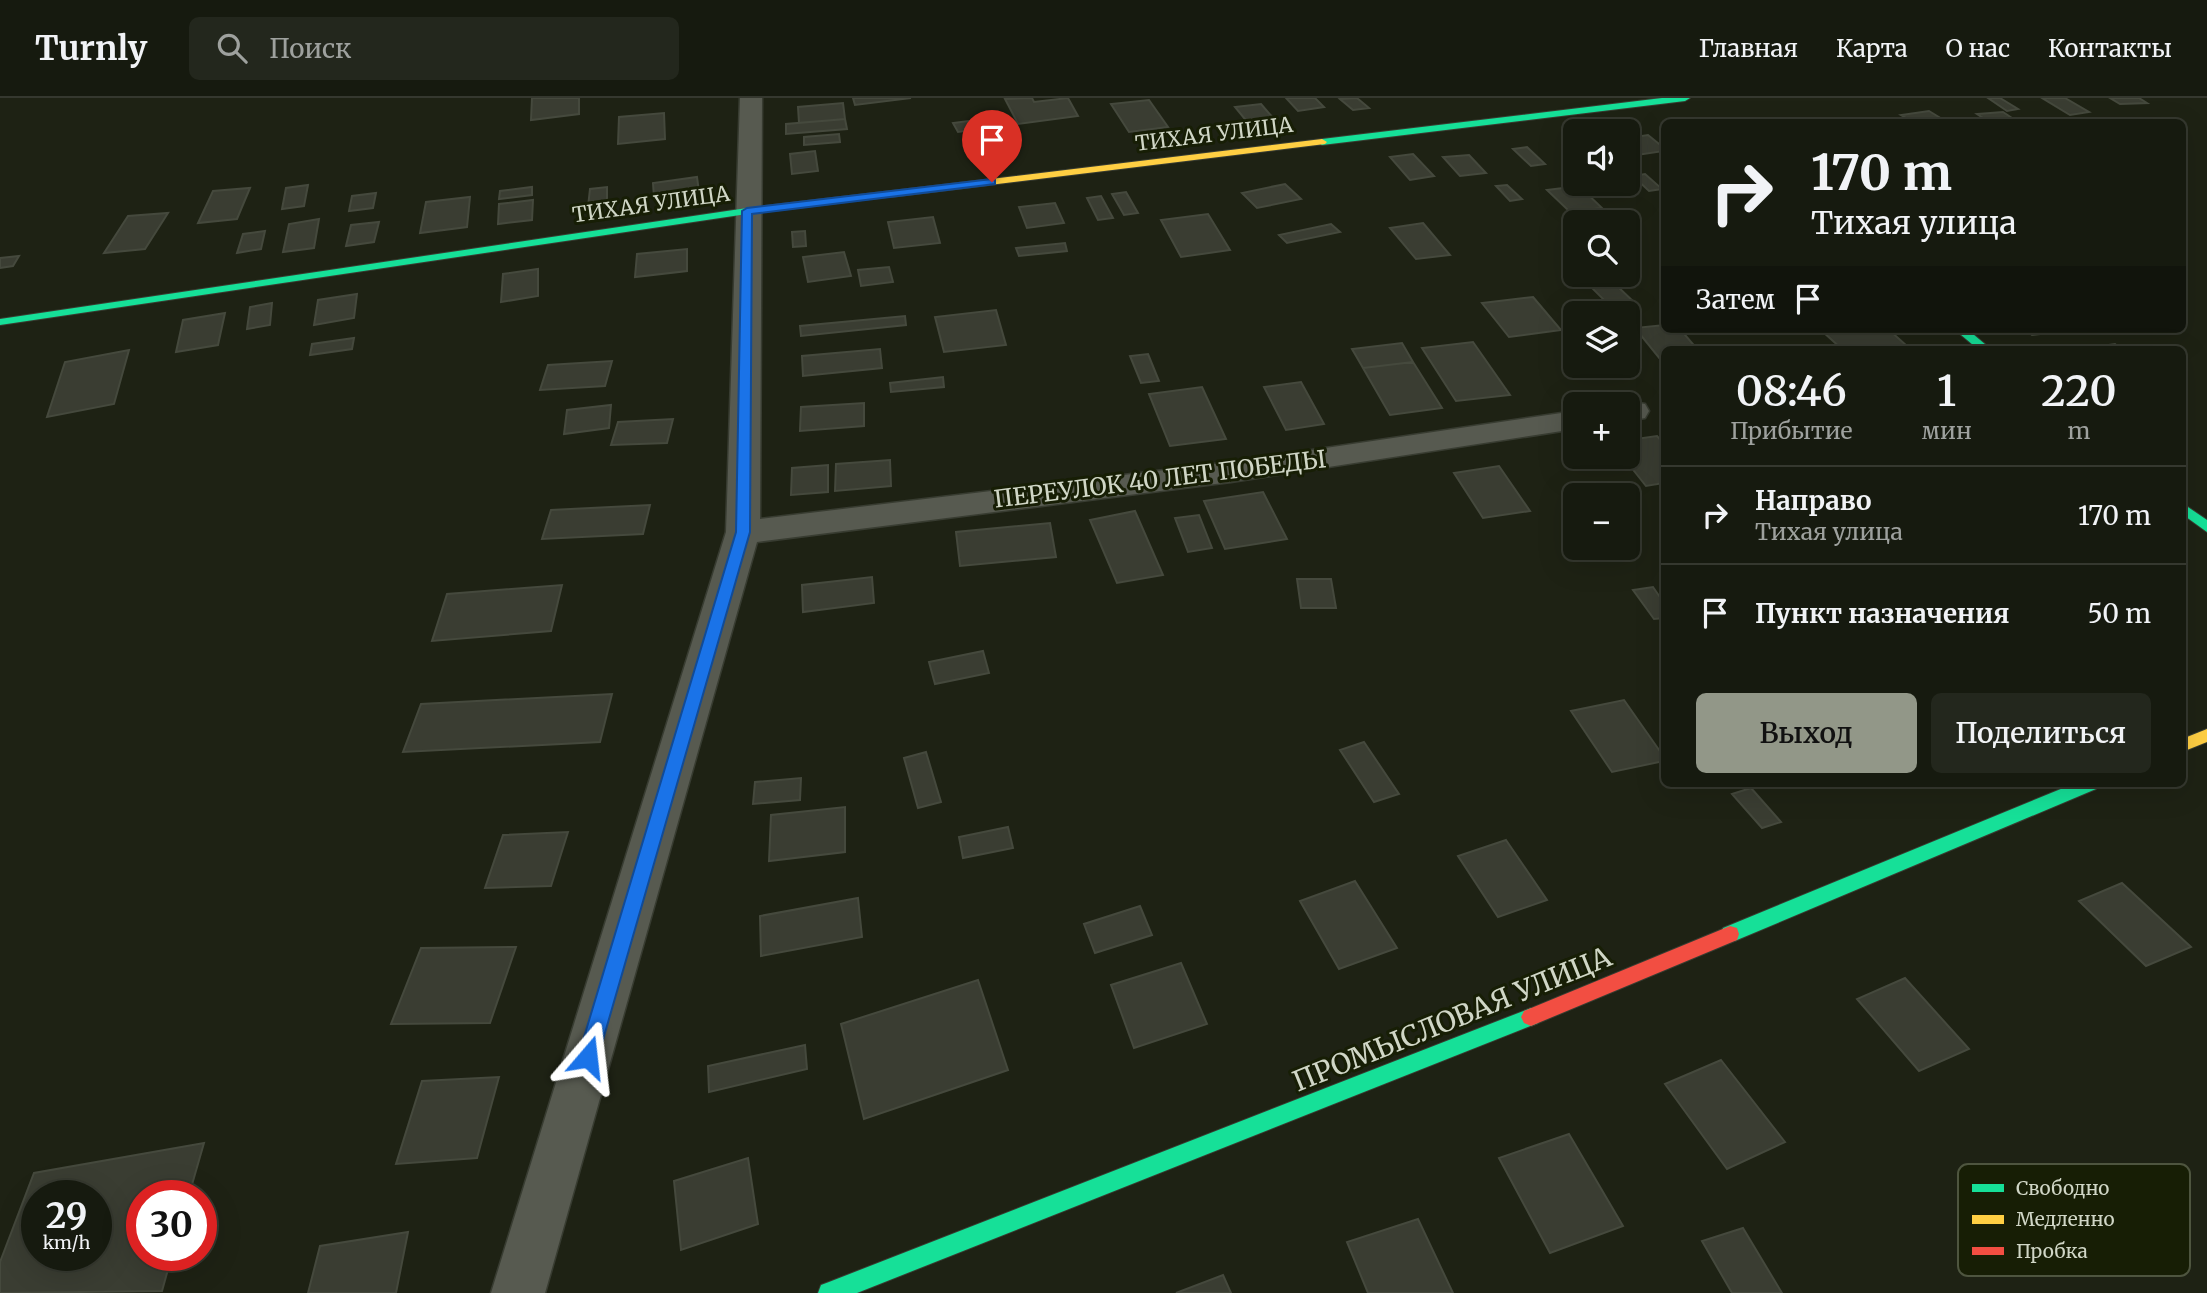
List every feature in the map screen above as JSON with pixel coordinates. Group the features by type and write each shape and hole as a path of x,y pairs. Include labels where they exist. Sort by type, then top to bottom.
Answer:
{"street":[{"path":"518,1293 743,532 751,98"},
{"path":"1676,98 1692,115"},
{"name":"ТИХАЯ УЛИЦА","path":"0,322 747,211 1676,98"},
{"path":"1965,333 1981,346"},
{"name":"ПЕРЕУЛОК 40 ЛЕТ ПОБЕДЫ","path":"743,532 1231,472 1563,422"},
{"path":"2186,510 2207,527"},
{"path":"2186,744 2207,735"},
{"name":"ПРОМЫСЛОВАЯ УЛИЦА","path":"829,1293 1524,1020 2083,787"}],"building":[{"path":"532,98 579,98 579,114 531,120"},
{"path":"853,98 911,98 855,105"},
{"path":"1032,98 1034,102 1068,98 1078,116 1018,124 1005,99"},
{"path":"1286,98 1315,98 1324,107 1298,111"},
{"path":"1357,98 1369,108 1353,110 1340,99"},
{"path":"1988,98 2000,98 2018,109 2007,111"},
{"path":"2042,98 2065,98 2089,112 2070,115"},
{"path":"2110,98 2139,98 2147,103 2120,104"},
{"path":"1149,100 1168,127 1129,132 1111,104"},
{"path":"843,103 845,119 799,123 798,107"},
{"path":"1261,104 1274,119 1248,123 1235,107"},
{"path":"1929,111 1942,119 1908,119 1901,115"},
{"path":"2003,112 2014,119 1984,119 1977,114"},
{"path":"664,113 665,139 618,144 619,117"},
{"path":"845,119 847,129 786,134 786,124"},
{"path":"984,119 989,128 958,132 953,123"},
{"path":"994,132 1005,151 977,155 967,136"},
{"path":"839,134 840,142 804,145 804,137"},
{"path":"1648,135 1661,146 1661,151 1640,155 1640,136"},
{"path":"1527,147 1545,164 1531,166 1513,149"},
{"path":"815,151 818,171 792,174 790,154"},
{"path":"1413,154 1434,176 1410,180 1390,157"},
{"path":"1469,155 1486,173 1460,176 1443,157"},
{"path":"1645,174 1661,188 1649,191 1640,183 1640,175"},
{"path":"697,177 699,192 654,198 653,183"},
{"path":"1285,184 1301,199 1257,208 1242,193"},
{"path":"308,185 304,206 282,209 286,188"},
{"path":"1507,185 1522,199 1510,201 1496,186"},
{"path":"532,187 532,195 499,199 500,191"},
{"path":"607,187 607,205 588,207 590,189"},
{"path":"250,188 237,219 198,223 213,191"},
{"path":"1563,188 1563,196 1589,196 1602,208 1568,210 1547,190"},
{"path":"1126,192 1138,213 1124,215 1112,194"},
{"path":"376,193 373,208 349,211 352,196"},
{"path":"1101,196 1113,218 1098,220 1087,198"},
{"path":"470,197 467,227 420,233 426,202"},
{"path":"533,200 532,220 498,224 499,204"},
{"path":"1055,203 1064,223 1027,228 1019,207"},
{"path":"168,213 145,249 104,253 128,216"},
{"path":"1208,214 1230,250 1181,257 1161,220"},
{"path":"933,217 940,243 894,248 888,222"},
{"path":"319,219 314,248 283,252 289,224"},
{"path":"379,222 374,242 346,246 351,225"},
{"path":"1423,223 1450,255 1416,259 1390,228"},
{"path":"1331,224 1340,232 1287,243 1279,235"},
{"path":"265,231 261,249 237,253 243,234"},
{"path":"805,231 806,246 793,247 792,232"},
{"path":"1065,243 1067,251 1019,256 1016,248"},
{"path":"687,249 687,271 635,277 637,254"},
{"path":"844,252 851,276 808,282 803,257"},
{"path":"19,256 13,266 0,268 0,258"},
{"path":"889,267 893,282 861,286 858,270"},
{"path":"538,269 538,296 501,302 503,274"},
{"path":"1591,287 1618,287 1633,301 1605,301"},
{"path":"357,294 354,318 314,325 318,300"},
{"path":"1533,297 1561,330 1509,337 1482,303"},
{"path":"272,303 270,325 247,329 250,307"},
{"path":"996,310 1006,345 944,352 935,317"},
{"path":"225,313 218,345 176,352 183,320"},
{"path":"905,316 906,325 801,336 800,326"},
{"path":"1661,325 1661,333 1683,333 1695,346 1661,346 1661,360 1640,334 1640,327"},
{"path":"1824,333 1892,333 1907,346 1839,346"},
{"path":"354,338 352,349 310,355 312,344"},
{"path":"1473,342 1510,395 1456,401 1422,348"},
{"path":"1402,343 1413,362 1363,368 1352,349"},
{"path":"880,349 882,368 803,376 802,356"},
{"path":"129,350 114,404 47,417 65,362"},
{"path":"1148,354 1159,381 1141,383 1130,356"},
{"path":"612,361 605,386 540,390 548,365"},
{"path":"1413,362 1442,408 1390,415 1363,368"},
{"path":"943,377 944,387 891,392 890,383"},
{"path":"1301,382 1324,424 1286,430 1264,387"},
{"path":"1202,387 1226,439 1170,446 1149,394"},
{"path":"864,403 864,426 800,431 801,407"},
{"path":"611,405 609,428 564,434 567,410"},
{"path":"673,419 667,443 611,445 618,422"},
{"path":"1657,436 1661,441 1661,484 1646,486 1633,469 1640,469 1640,438"},
{"path":"890,460 891,486 835,491 836,464"},
{"path":"828,465 828,492 791,495 792,468"},
{"path":"1499,466 1530,511 1483,518 1454,473"},
{"path":"1263,492 1287,539 1225,549 1204,501"},
{"path":"650,505 643,534 542,539 551,510"},
{"path":"1135,511 1163,575 1117,583 1090,520"},
{"path":"1199,515 1212,548 1188,552 1175,518"},
{"path":"1050,523 1056,557 960,566 956,532"},
{"path":"872,577 874,603 803,612 802,585"},
{"path":"1297,579 1331,579 1336,608 1301,608"},
{"path":"562,585 551,631 432,641 447,594"},
{"path":"1653,587 1661,599 1661,618 1654,619 1633,590"},
{"path":"983,651 989,673 935,684 929,662"},
{"path":"612,694 600,742 403,752 421,704"},
{"path":"1624,700 1661,753 1661,762 1612,772 1571,711"},
{"path":"1364,742 1399,794 1374,802 1340,750"},
{"path":"926,752 941,802 918,808 904,758"},
{"path":"801,778 800,800 753,804 755,782"},
{"path":"1751,788 1781,822 1762,828 1732,794"},
{"path":"845,807 845,852 769,861 771,815"},
{"path":"1008,827 1013,848 963,858 959,837"},
{"path":"568,832 551,886 485,888 503,835"},
{"path":"1506,840 1547,900 1498,917 1458,856"},
{"path":"1355,881 1397,948 1339,969 1300,901"},
{"path":"2122,883 2191,947 2146,966 2079,901"},
{"path":"858,898 862,937 761,956 760,916"},
{"path":"1140,906 1152,935 1095,953 1084,924"},
{"path":"516,947 490,1023 391,1024 421,948"},
{"path":"1181,963 1207,1024 1134,1048 1111,985"},
{"path":"1905,978 1969,1049 1919,1071 1857,999"},
{"path":"978,980 1008,1070 864,1119 841,1024"},
{"path":"805,1045 807,1069 709,1092 708,1066"},
{"path":"1721,1060 1785,1142 1727,1169 1665,1084"},
{"path":"499,1077 477,1158 396,1164 422,1081"},
{"path":"1569,1134 1623,1226 1550,1253 1499,1158"},
{"path":"204,1143 193,1180 126,1180 126,1271 168,1271 162,1291 0,1293 0,1262 21,1207 21,1271 112,1271 112,1180 31,1180 34,1173"},
{"path":"748,1158 758,1224 681,1250 674,1181"},
{"path":"1418,1219 1453,1293 1368,1293 1347,1242"},
{"path":"1743,1228 1782,1293 1732,1293 1702,1241"},
{"path":"408,1232 396,1293 308,1293 320,1246"},
{"path":"1223,1275 1231,1293 1176,1293"}],"traffic: fast":[{"path":"1322,142 1685,98"},
{"path":"0,322 747,211 891,194"},
{"path":"1965,333 1981,346"},
{"path":"2186,510 2207,527"},
{"path":"1730,934 2083,787"},
{"path":"829,1293 1531,1017"}],"traffic: slow":[{"path":"891,194 1322,142"},
{"path":"2186,744 2207,735"}],"traffic: jam":[{"path":"1531,1017 1730,934"}],"route":[{"path":"588,1057 743,532 747,211 992,182"}]}
